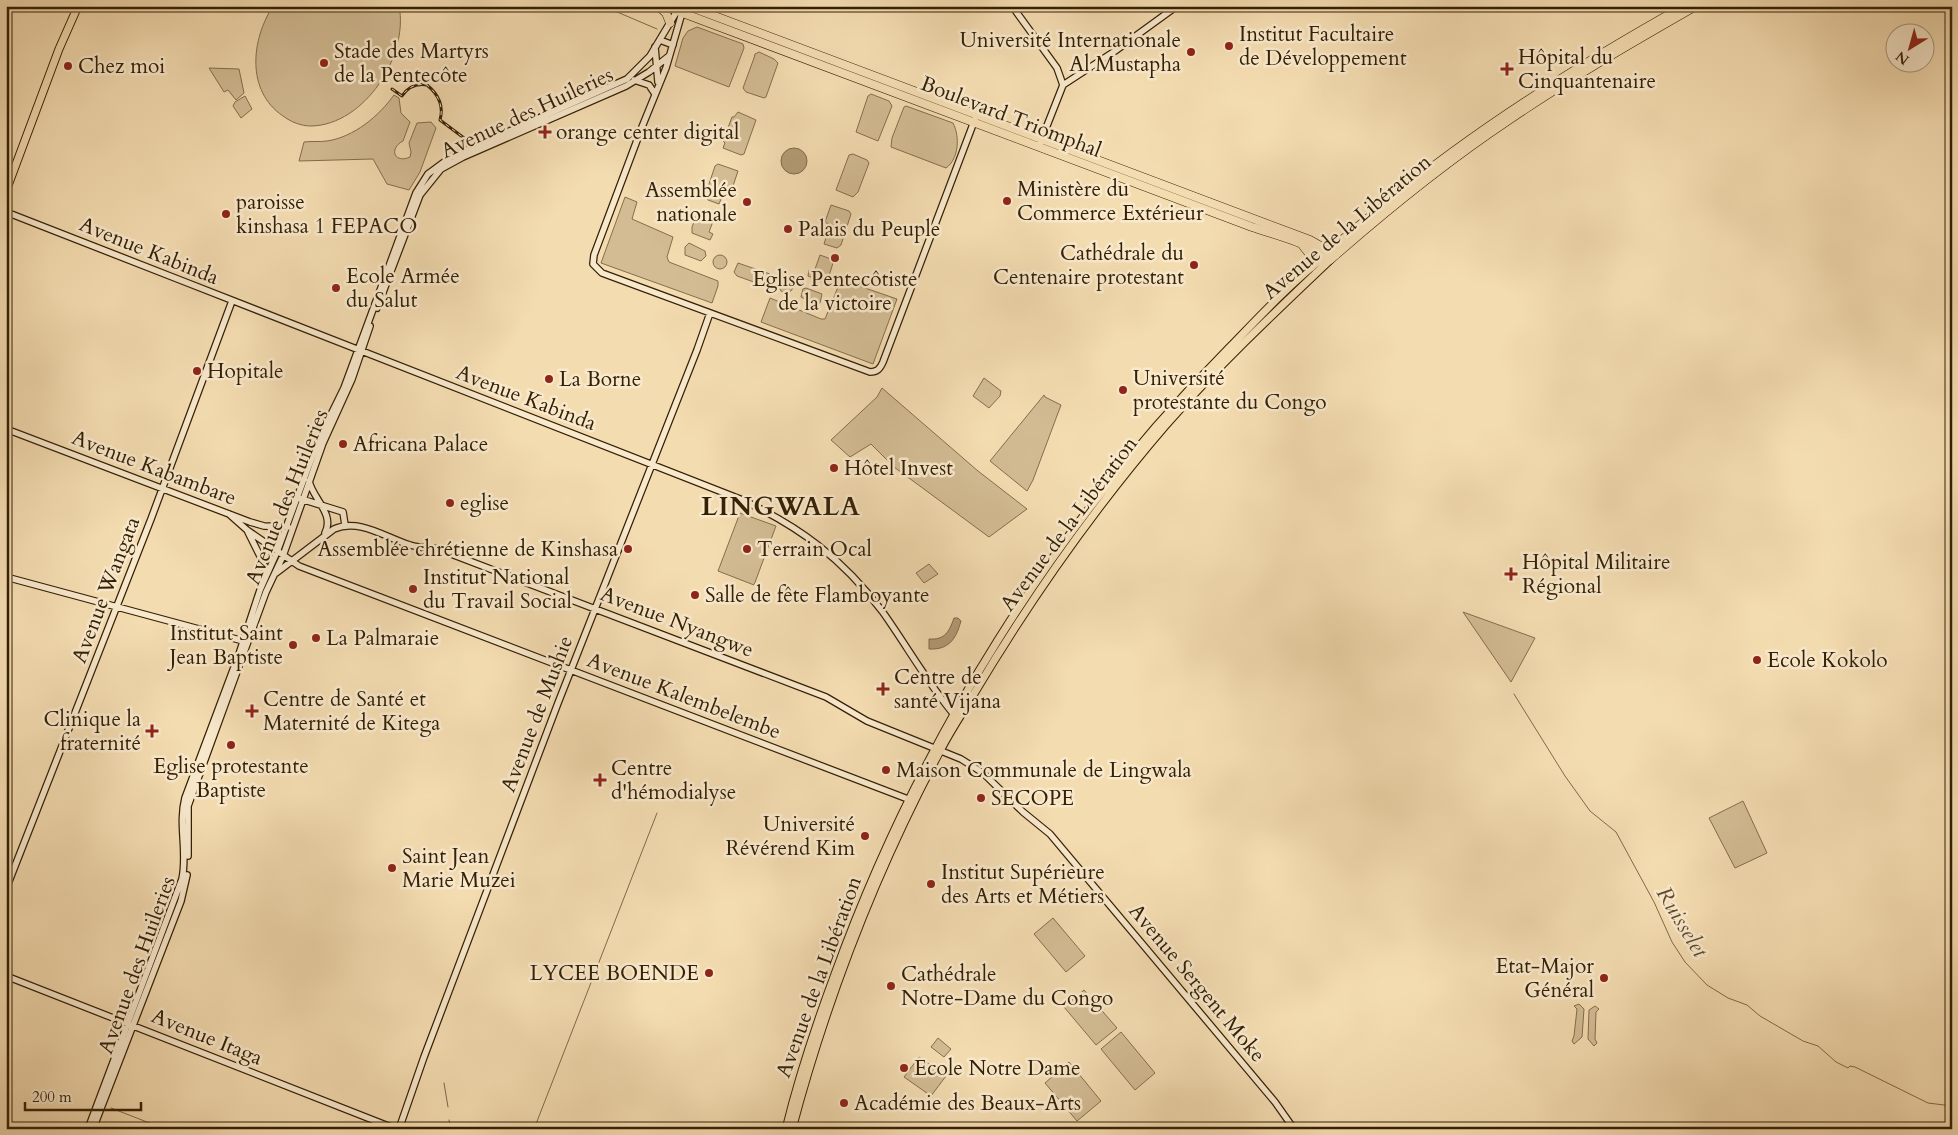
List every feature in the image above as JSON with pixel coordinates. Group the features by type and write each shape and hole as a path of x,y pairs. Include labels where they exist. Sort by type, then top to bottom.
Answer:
{"highway":[{"path":"658,6 666,13 670,23"},
{"name":"Boulevard Triomphal","path":"664,6 683,9 1310,240 1330,255"},
{"name":"Avenue de la Libération","path":"1330,255 1340,242 1426,172 1511,110 1684,6"},
{"name":"Avenue de la Libération","path":"1330,255 1410,192 1508,120 1590,68 1696,6"},
{"name":"Boulevard Triomphal","path":"1040,142 1252,227 1330,255"},
{"path":"1310,240 1324,244 1340,242"},
{"path":"1300,243 1311,256 1311,267"}],"main road":[{"path":"6,191 59,49 78,6"},
{"name":"Avenue de la Libération","path":"786,1129 818,1021 841,957 880,862 938,748 953,714 1024,599 1113,478 1194,384 1311,267 1330,255"},
{"name":"Avenue de la Libération","path":"938,748 958,720 1011,632 1074,539 1108,496 1166,425 1224,361 1330,255"},
{"name":"Avenue de la Libération","path":"792,1129 815,1047 839,978 911,800"}],"street":[{"path":"1012,6 1057,68 1063,85"},
{"path":"1040,142 1063,85 1115,51 1177,6"},
{"name":"Avenue des Huileries","path":"613,89 645,62 670,23 683,9"},
{"name":"Avenue des Huileries","path":"246,642 257,598 286,526 309,480 347,390 413,198 428,174 454,156 634,80 658,66 669,56 683,9"},
{"path":"660,40 673,45"},
{"path":"656,47 658,84"},
{"path":"669,56 604,229 593,264 602,273 870,372 877,370 882,365 887,353 975,118"},
{"path":"634,80 649,85 655,94"},
{"name":"Avenue Kabinda","path":"6,212 360,349 767,511 799,530 822,547 848,571 876,604 958,720"},
{"name":"Avenue Wangata","path":"6,889 118,607 232,301"},
{"name":"Avenue de Mushie","path":"397,1129 594,609 710,313"},
{"name":"Avenue des Huileries","path":"88,1129 185,885 187,872 188,806 246,642 283,556 293,527 299,498 318,441 344,388 360,349"},
{"name":"Avenue Kabambare","path":"6,429 264,526 293,527"},
{"path":"309,480 311,489 325,511 328,528 324,535"},
{"path":"275,573 324,535 345,525 343,512 299,498"},
{"name":"Avenue Kalembelembe","path":"229,514 247,530 299,566 911,800"},
{"name":"Avenue Nyangwe","path":"345,525 362,528 415,546 438,549 826,697 867,721 938,748"},
{"path":"247,530 267,574"},
{"path":"6,577 246,642"},
{"name":"Avenue Sergent Moke","path":"938,748 961,758 983,773 1023,812 1048,831 1275,1102 1294,1129"},
{"name":"Avenue Itaga","path":"6,976 397,1129"},
{"name":"Avenue des Huileries","path":"93,1129 130,1024"}],"shaded area":[{"name":"Stade des Martyrs de la Pentecôte","path":"273,6 399,6 400,25 397,45 390,65 379,84 365,101 349,114 331,123 311,126 289,120 271,105 263,93 258,79 256,64 260,34"},
{"path":"697,27 743,44 744,48 729,87 675,66 683,38 688,31"},
{"path":"759,52 778,63 764,98 746,92 743,88 755,54"},
{"path":"209,68 239,69 244,93 236,100 228,90 224,92"},
{"path":"871,94 889,101 892,106 878,141 856,132 868,96"},
{"path":"394,95 399,98 401,113 410,122 403,141 396,148 395,155 397,157 405,159 410,157 409,143 417,123 431,122 436,128 420,172 409,190 387,184 373,159 299,161 304,142 327,141 347,135 373,118"},
{"path":"245,96 252,109 241,118 233,106 235,102"},
{"path":"906,106 953,123 957,134 957,147 954,159 946,168 891,147 892,138"},
{"path":"738,112 756,120 744,154 741,155 723,148 725,143 723,141 732,117"},
{"path":"794,148 803,152 807,161 803,170 794,174 785,170 781,161 785,152"},
{"path":"853,154 867,160 869,163 858,192 853,197 836,190 849,155"},
{"path":"718,164 738,171 732,189 726,187 719,204 708,200 705,196 715,166"},
{"path":"625,197 637,202 632,219 673,237 667,257 669,262 718,281 712,303 601,263"},
{"path":"831,205 849,211 851,214 841,245 837,248 824,244 830,225 825,222"},
{"path":"702,211 715,216 709,232 713,234 710,240 692,233 692,227 698,212"},
{"path":"689,243 705,251 706,256 701,261 685,255 685,247"},
{"path":"717,255 723,255 727,262 723,269 717,269 713,265 713,259"},
{"path":"820,255 831,259 833,263 825,283 808,276 809,270 814,272"},
{"path":"738,263 770,274 769,284 765,286 737,276 734,272"},
{"path":"783,279 789,279 793,286 789,293 783,293 779,289 779,283"},
{"path":"842,280 897,299 873,364 761,322 770,298 825,319"},
{"path":"806,288 822,294 820,303 815,304 801,297 803,289"},
{"path":"984,378 1001,391 1000,396 989,408 973,396"},
{"path":"882,388 978,471 1027,509 989,537 894,467 871,444 850,457 831,440 877,397"},
{"path":"1044,395 1061,405 1033,480 1027,491 990,461"},
{"name":"Terrain Ocal","path":"740,513 776,526 754,585 718,571"},
{"path":"929,564 938,574 924,583 916,573"},
{"path":"1463,612 1535,638 1511,682"},
{"path":"954,618 958,618 961,621 957,633 951,642 942,648 929,649 929,639 939,638 946,634"},
{"path":"1743,801 1767,853 1735,868 1709,818"},
{"path":"1053,918 1085,956 1066,972 1034,934"},
{"path":"1084,990 1117,1028 1096,1045 1064,1007"},
{"path":"1579,1004 1584,1009 1582,1037 1574,1044 1572,1041 1577,1009 1574,1006"},
{"path":"1595,1006 1599,1009 1596,1012 1595,1039 1597,1043 1594,1046 1588,1039 1589,1010"},
{"path":"1121,1032 1155,1073 1135,1090 1101,1049"},
{"path":"938,1038 951,1049 944,1057 931,1047"},
{"path":"919,1057 946,1076 931,1096 904,1077"},
{"path":"1069,1062 1101,1101 1077,1121 1045,1083"}],"waterway":[{"path":"603,6 657,29"},
{"name":"Ruisselet","path":"1514,694 1565,776 1590,811 1616,832 1654,902 1672,942 1685,962 1707,985 1728,998 1747,1005 1760,1016 1803,1041 1818,1046 1836,1062 1848,1068 1850,1066 1855,1067 1928,1103 1952,1106"},
{"path":"536,1124 657,813"},
{"path":"444,1083 448,1107"},
{"path":"111,1108 165,1129"},
{"path":"449,1120 451,1129"}],"railway":[{"path":"392,89 402,96 413,86 427,85 434,92 441,105 440,120 472,144"}],"place":[{"name":"Institut Facultaire de Développement","path":"1229,46"},
{"name":"Université Internationale Al Mustapha","path":"1191,52"},
{"name":"Stade des Martyrs de la Pentecôte","path":"324,63"},
{"name":"Chez moi","path":"68,66"},
{"name":"Hôpital du Cinquantenaire","path":"1507,69"},
{"name":"orange center digital","path":"545,132"},
{"name":"Ministère du Commerce Extérieur","path":"1007,201"},
{"name":"Assemblée nationale","path":"747,202"},
{"name":"paroisse kinshasa 1 FEPACO","path":"226,214"},
{"name":"Palais du Peuple","path":"788,229"},
{"name":"Eglise Pentecôtiste de la victoire","path":"835,258"},
{"name":"Cathédrale du Centenaire protestant","path":"1194,265"},
{"name":"Ecole Armée du Salut","path":"336,288"},
{"name":"Hopitale","path":"197,371"},
{"name":"La Borne","path":"549,379"},
{"name":"Université protestante du Congo","path":"1123,390"},
{"name":"Africana Palace","path":"343,444"},
{"name":"Hôtel Invest","path":"834,468"},
{"name":"eglise","path":"450,503"},
{"name":"Assemblée chrétienne de Kinshasa","path":"628,549"},
{"name":"Terrain Ocal","path":"747,549"},
{"name":"Hôpital Militaire Régional","path":"1511,574"},
{"name":"Institut National du Travail Social","path":"413,589"},
{"name":"Salle de fête Flamboyante","path":"695,595"},
{"name":"La Palmaraie","path":"316,638"},
{"name":"Institut Saint Jean Baptiste","path":"293,645"},
{"name":"Ecole Kokolo","path":"1757,660"},
{"name":"Centre de santé Vijana","path":"883,689"},
{"name":"Centre de Santé et Maternité de Kitega","path":"252,711"},
{"name":"Clinique la fraternité","path":"152,731"},
{"name":"Eglise protestante Baptiste","path":"231,745"},
{"name":"Maison Communale de Lingwala","path":"886,770"},
{"name":"Centre d'hémodialyse","path":"600,780"},
{"name":"SECOPE","path":"981,798"},
{"name":"Université Révérend Kim","path":"865,836"},
{"name":"Saint Jean Marie Muzei","path":"392,868"},
{"name":"Institut Supérieure des Arts et Métiers","path":"931,884"},
{"name":"LYCEE BOENDE","path":"709,973"},
{"name":"Etat-Major Général","path":"1604,978"},
{"name":"Cathédrale Notre-Dame du Congo","path":"891,986"},
{"name":"Ecole Notre Dame","path":"904,1068"},
{"name":"Académie des Beaux-Arts","path":"844,1103"}],"district":[{"name":"LINGWALA","path":"781,506"}]}
